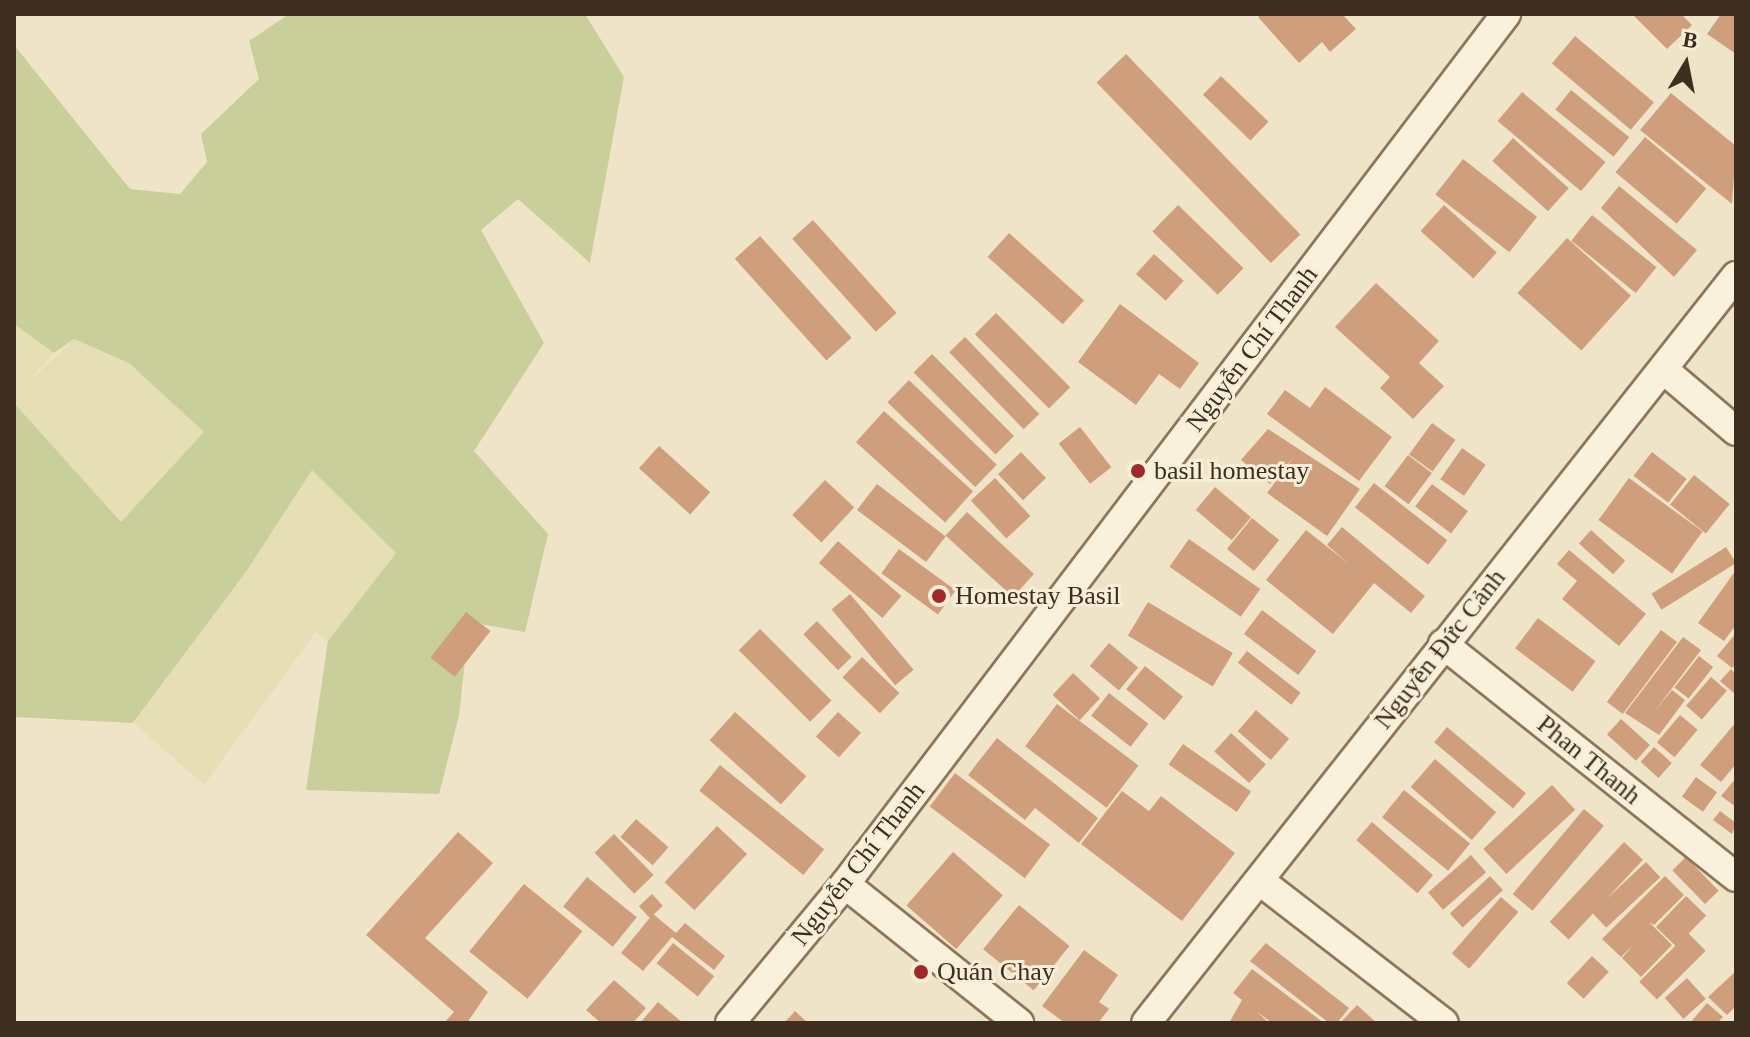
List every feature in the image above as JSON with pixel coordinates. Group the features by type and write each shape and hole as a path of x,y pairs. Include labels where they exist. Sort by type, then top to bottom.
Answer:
{"street":[{"name":"Nguyễn Chí Thanh","path":"730,1023 845,884 1506,14"},
{"name":"Nguyễn Đức Cảnh","path":"1146,1023 1736,276"},
{"path":"1664,370 1736,431"},
{"name":"Phan Thanh","path":"1443,644 1736,877"},
{"path":"1260,881 1444,1023"},
{"path":"845,884 1019,1023"}],"shaded area":[{"path":"14,324 54,353 24,386 74,339 129,363 205,432 121,522 14,403"},
{"path":"312,469 396,553 328,641 316,632 204,785 134,723 246,573"}],"green space":[{"path":"289,14 585,14 624,77 590,263 518,199 481,230 544,343 474,451 548,534 525,632 469,622 459,716 439,794 306,790 328,641 396,553 312,470 246,572 133,723 14,717 14,403 121,522 204,432 129,363 74,339 54,353 14,324 14,45 130,189 180,194 207,162 201,134 259,79 249,41"}],"building":[{"path":"1262,14 1342,14 1356,29 1330,52 1322,42 1299,63 1258,17"},
{"path":"1632,14 1681,14 1692,25 1667,49"},
{"path":"1721,14 1736,14 1736,54 1707,34"},
{"path":"1575,36 1654,102 1631,130 1552,64"},
{"path":"1126,54 1300,235 1271,263 1097,82"},
{"path":"1221,76 1268,122 1250,141 1203,95"},
{"path":"1571,90 1629,137 1614,157 1555,109"},
{"path":"1522,92 1605,162 1581,191 1498,121"},
{"path":"1671,93 1736,146 1732,204 1640,130"},
{"path":"1645,137 1706,188 1677,224 1615,172"},
{"path":"1513,138 1569,188 1548,211 1492,161"},
{"path":"1463,159 1537,217 1509,252 1435,194"},
{"path":"1619,186 1697,250 1674,277 1601,208"},
{"path":"1178,205 1243,268 1218,295 1152,232"},
{"path":"1444,205 1497,253 1473,279 1421,231"},
{"path":"1592,215 1657,267 1636,293 1571,241"},
{"path":"813,220 897,313 876,332 792,239"},
{"path":"1009,233 1084,301 1063,324 988,257"},
{"path":"760,236 852,338 826,361 735,259"},
{"path":"1567,238 1631,296 1581,351 1517,293"},
{"path":"1154,254 1184,281 1166,301 1136,274"},
{"path":"1376,283 1439,341 1419,363 1444,386 1413,419 1380,388 1390,377 1335,327"},
{"path":"1120,304 1199,363 1180,389 1159,374 1136,405 1078,362"},
{"path":"996,313 1070,387 1049,408 975,334"},
{"path":"965,337 1039,414 1024,429 949,352"},
{"path":"932,354 1014,436 996,454 914,372"},
{"path":"909,380 997,465 975,487 887,402"},
{"path":"1325,387 1392,437 1359,481 1267,414 1285,390 1310,408"},
{"path":"884,411 973,491 945,523 856,442"},
{"path":"1432,423 1455,440 1433,472 1409,455"},
{"path":"1080,427 1111,467 1090,484 1059,444"},
{"path":"1268,429 1360,489 1327,536 1267,493 1293,458 1270,484 1241,460"},
{"path":"659,446 710,492 690,514 639,468"},
{"path":"1462,448 1486,465 1464,496 1440,479"},
{"path":"1021,452 1046,478 1023,500 998,474"},
{"path":"1652,452 1687,479 1668,503 1634,476"},
{"path":"1408,455 1432,473 1408,504 1385,486"},
{"path":"1694,475 1730,504 1706,533 1670,505"},
{"path":"995,478 1030,516 1006,539 971,501"},
{"path":"1629,478 1703,531 1672,574 1598,520"},
{"path":"825,480 854,507 822,542 792,515"},
{"path":"1374,483 1447,540 1428,565 1355,507"},
{"path":"877,484 945,536 967,512 1034,574 1013,597 946,536 926,562 857,510"},
{"path":"1432,484 1468,511 1451,533 1415,506"},
{"path":"1215,487 1251,517 1232,540 1196,510"},
{"path":"1252,518 1279,540 1254,571 1227,549"},
{"path":"1342,527 1425,596 1411,613 1374,583 1333,634 1266,580 1306,530 1349,564 1327,545"},
{"path":"1591,530 1625,561 1613,574 1579,543"},
{"path":"1189,539 1260,589 1241,617 1169,567"},
{"path":"838,541 901,596 882,618 819,563"},
{"path":"1726,547 1736,563 1661,610 1651,594"},
{"path":"899,549 956,590 938,614 881,573"},
{"path":"1569,550 1646,614 1619,646 1562,599 1577,581 1557,564"},
{"path":"1736,570 1736,625 1724,641 1698,623"},
{"path":"850,594 914,670 895,685 832,609"},
{"path":"1148,602 1233,653 1213,686 1128,635"},
{"path":"1262,610 1316,651 1298,675 1244,634"},
{"path":"466,612 490,631 455,677 430,658"},
{"path":"1538,618 1596,661 1573,692 1515,648"},
{"path":"817,621 852,657 838,670 803,634"},
{"path":"760,629 831,700 810,722 739,650"},
{"path":"1661,630 1677,642 1623,714 1607,702"},
{"path":"1736,633 1736,664 1732,668 1717,656"},
{"path":"1683,637 1701,650 1654,712 1672,690 1685,700 1659,735 1625,713"},
{"path":"1109,643 1138,667 1119,690 1090,666"},
{"path":"1247,651 1301,693 1291,705 1238,663"},
{"path":"1699,656 1713,667 1689,699 1674,688"},
{"path":"862,657 899,693 880,713 843,677"},
{"path":"1145,666 1183,697 1164,720 1126,689"},
{"path":"1731,669 1736,674 1736,695 1720,681"},
{"path":"1073,673 1100,698 1080,720 1053,695"},
{"path":"1711,677 1727,691 1702,719 1686,706"},
{"path":"1109,693 1148,724 1131,747 1091,716"},
{"path":"1057,704 1138,765 1107,808 1025,746"},
{"path":"1256,710 1289,739 1271,760 1238,731"},
{"path":"735,712 806,776 781,804 710,740"},
{"path":"838,712 861,733 839,757 816,737"},
{"path":"1680,715 1698,730 1674,757 1657,743"},
{"path":"1621,719 1650,745 1636,761 1607,735"},
{"path":"1736,722 1736,764 1721,782 1700,765"},
{"path":"1447,727 1526,793 1513,809 1434,742"},
{"path":"1231,733 1266,764 1249,783 1214,752"},
{"path":"997,738 1098,818 1079,843 1035,808 1025,820 968,775"},
{"path":"1183,744 1251,792 1237,812 1169,764"},
{"path":"1654,747 1672,763 1658,778 1641,762"},
{"path":"1435,759 1496,812 1472,840 1411,787"},
{"path":"720,765 824,849 803,875 699,791"},
{"path":"955,773 1050,845 1025,878 930,807"},
{"path":"1696,777 1717,792 1703,812 1682,796"},
{"path":"1736,778 1736,807 1721,796"},
{"path":"1552,785 1575,810 1506,874 1483,849"},
{"path":"1404,790 1470,843 1448,871 1382,817"},
{"path":"1122,791 1149,811 1161,796 1235,853 1182,921 1081,844"},
{"path":"1584,809 1604,826 1533,911 1513,894"},
{"path":"1720,811 1736,823 1732,834 1713,820"},
{"path":"636,819 668,847 653,865 620,837"},
{"path":"1372,822 1433,875 1417,893 1356,840"},
{"path":"717,826 747,854 694,910 664,882"},
{"path":"458,832 493,863 425,938 488,992 467,1023 444,1023 454,1012 366,935"},
{"path":"614,834 654,875 634,894 595,853"},
{"path":"1624,842 1643,860 1569,939 1550,922"},
{"path":"953,852 1003,895 956,949 906,906"},
{"path":"1471,855 1486,872 1443,910 1428,892"},
{"path":"1686,857 1719,891 1705,904 1672,870"},
{"path":"1646,862 1660,877 1606,928 1592,912"},
{"path":"1490,876 1503,890 1463,927 1450,914"},
{"path":"1665,876 1684,895 1654,925 1649,922 1672,945 1641,977 1622,958 1633,945 1621,957 1602,939"},
{"path":"587,877 637,917 613,947 563,907"},
{"path":"524,884 582,931 528,999 469,952"},
{"path":"652,894 663,906 650,918 639,906"},
{"path":"1686,896 1706,915 1676,946 1656,927"},
{"path":"1501,897 1518,912 1469,969 1452,954"},
{"path":"1019,905 1070,946 1034,990 983,949"},
{"path":"653,914 676,933 685,923 725,956 714,970 672,937 643,971 621,953"},
{"path":"1688,933 1706,951 1657,999 1639,982"},
{"path":"673,943 714,976 698,997 657,963"},
{"path":"1266,943 1349,1008 1337,1023 1329,1023 1250,961"},
{"path":"1084,950 1118,975 1099,1002 1109,1009 1098,1023 1065,1023 1042,1006"},
{"path":"1592,956 1609,972 1584,999 1567,983"},
{"path":"1252,969 1324,1023 1272,1023 1256,1011 1269,1023 1229,1023 1242,1000 1233,993"},
{"path":"1736,971 1736,1006 1727,1015 1708,997"},
{"path":"1687,978 1706,999 1683,1019 1665,998"},
{"path":"614,980 646,1008 633,1023 601,1023 586,1010"},
{"path":"658,1002 683,1023 640,1023"},
{"path":"1707,1003 1723,1017 1717,1023 1690,1023"},
{"path":"1357,1005 1377,1023 1340,1023"},
{"path":"795,1011 808,1023 784,1023"}],"place":[{"name":"basil homestay","path":"1138,471"},
{"name":"Homestay Basil","path":"939,596"},
{"name":"Quán Chay","path":"921,972"}]}
